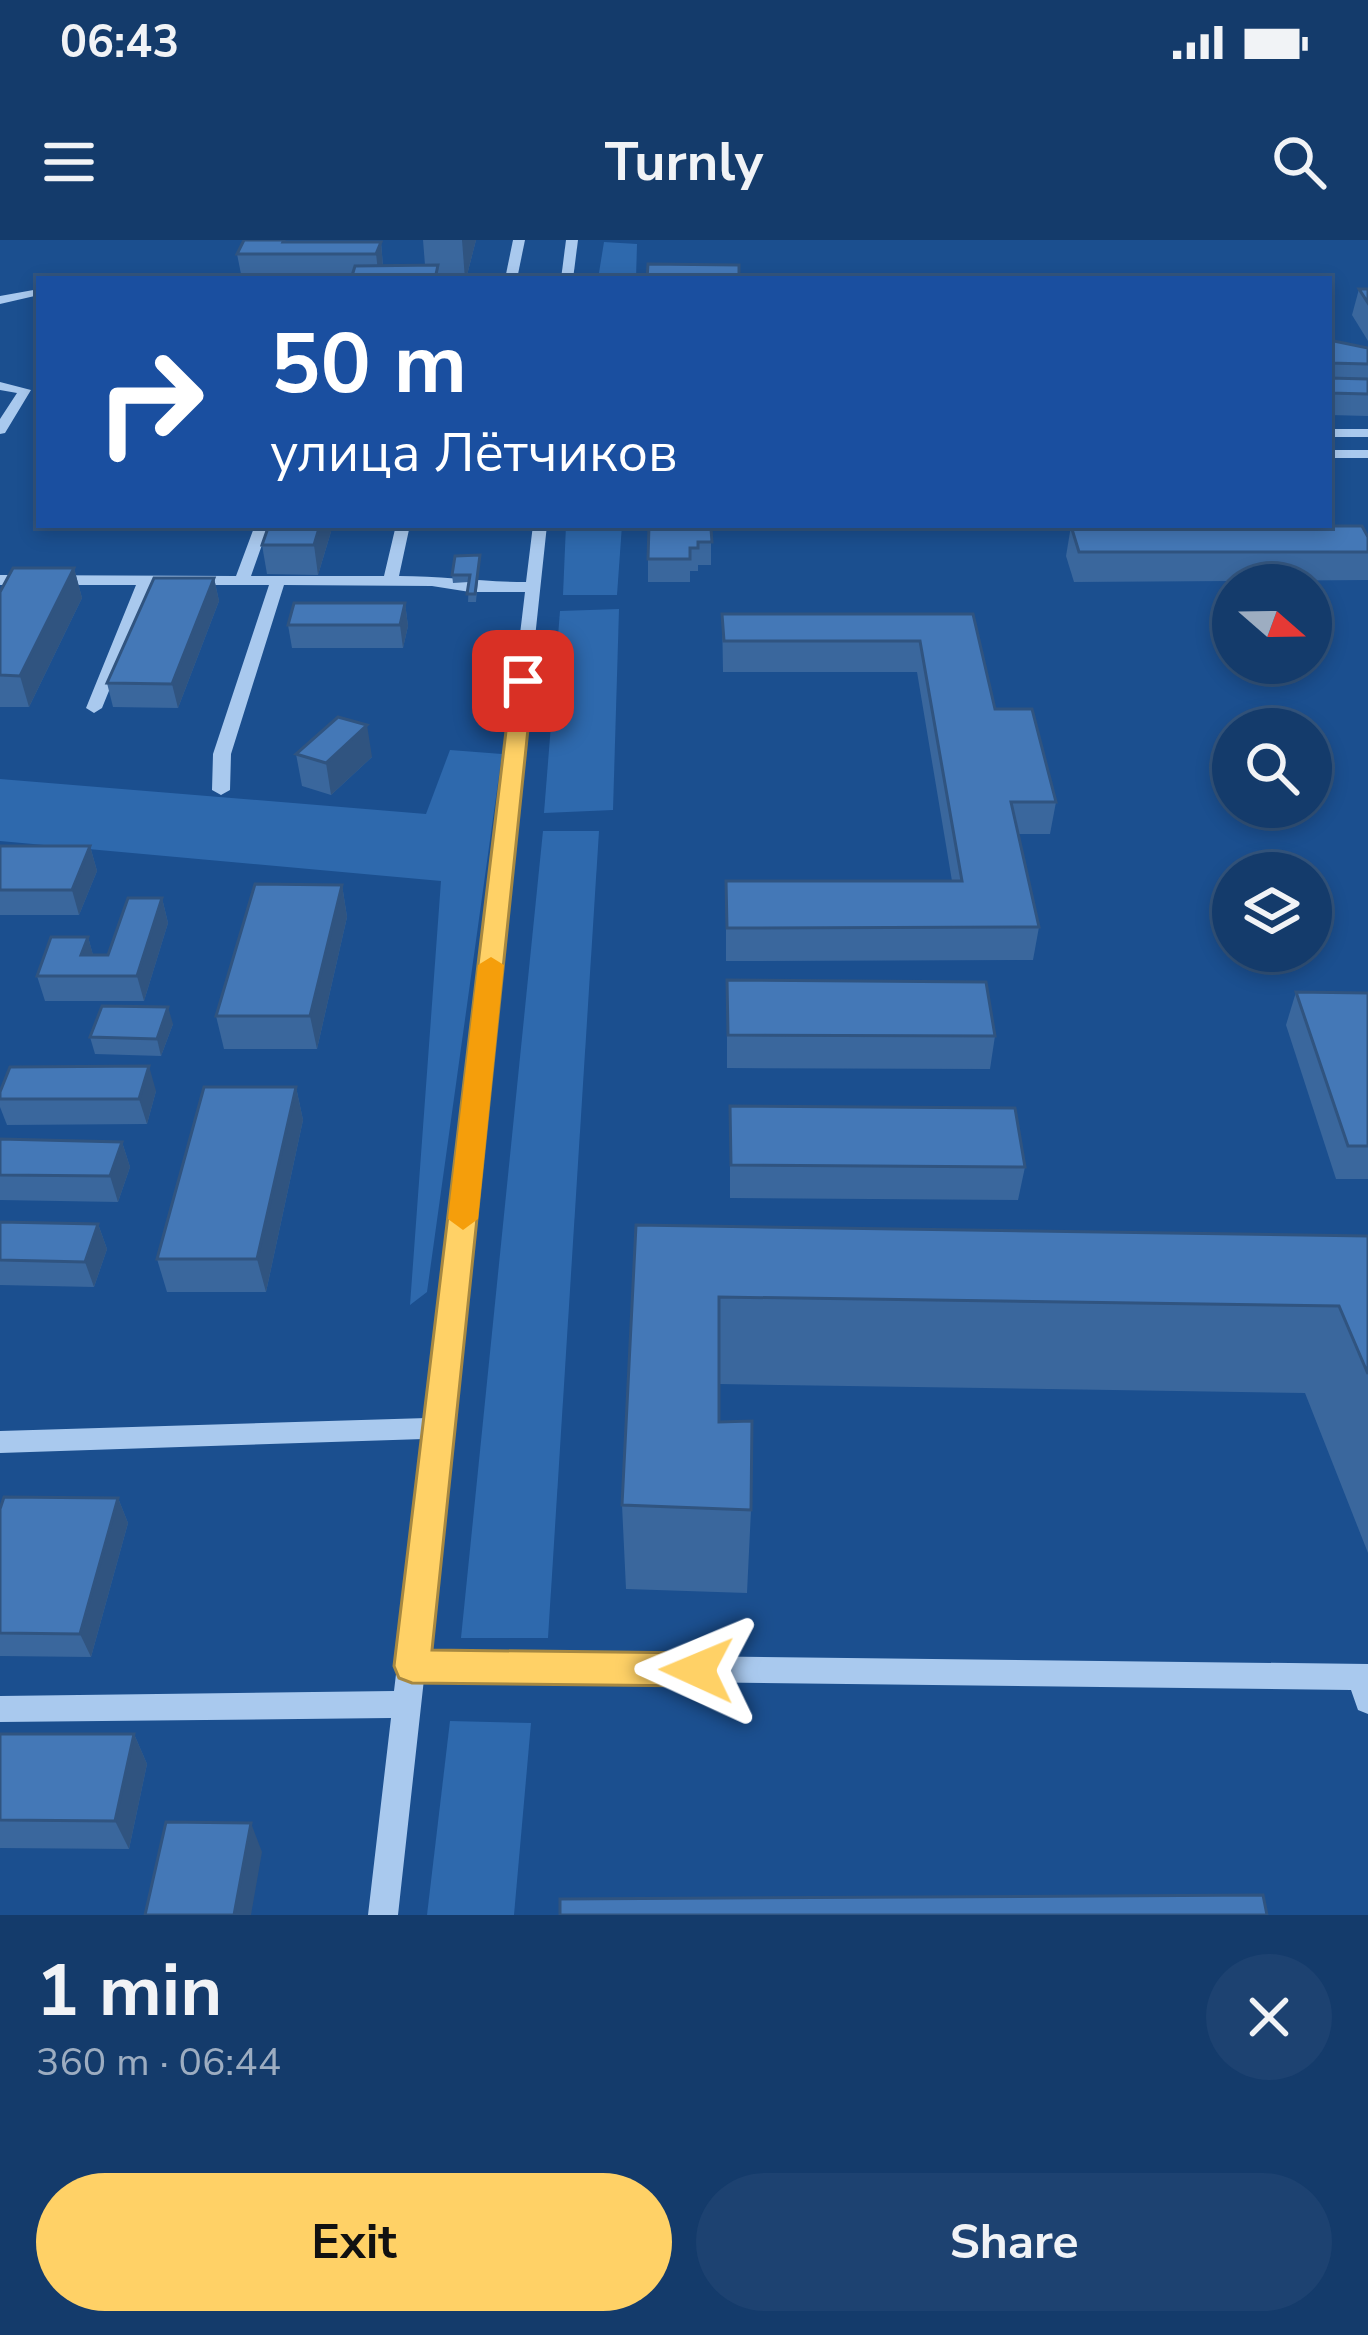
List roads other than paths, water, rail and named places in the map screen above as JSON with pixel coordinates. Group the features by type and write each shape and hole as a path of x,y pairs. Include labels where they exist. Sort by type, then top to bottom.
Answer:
{"street":[{"path":"512,276 519,240"},
{"path":"567,276 572,240"},
{"path":"0,300 36,293"},
{"path":"0,386 25,390 1,427"},
{"path":"1332,433 1368,434"},
{"path":"1332,454 1368,454"},
{"path":"242,580 261,528"},
{"path":"390,581 402,528"},
{"path":"383,1915 540,528"},
{"path":"0,580 390,581 533,587"},
{"path":"94,708 146,580"},
{"path":"221,790 222,754 278,580"},
{"path":"0,1442 440,1428"},
{"path":"412,1666 1366,1685"},
{"path":"0,1709 408,1704"}]}
